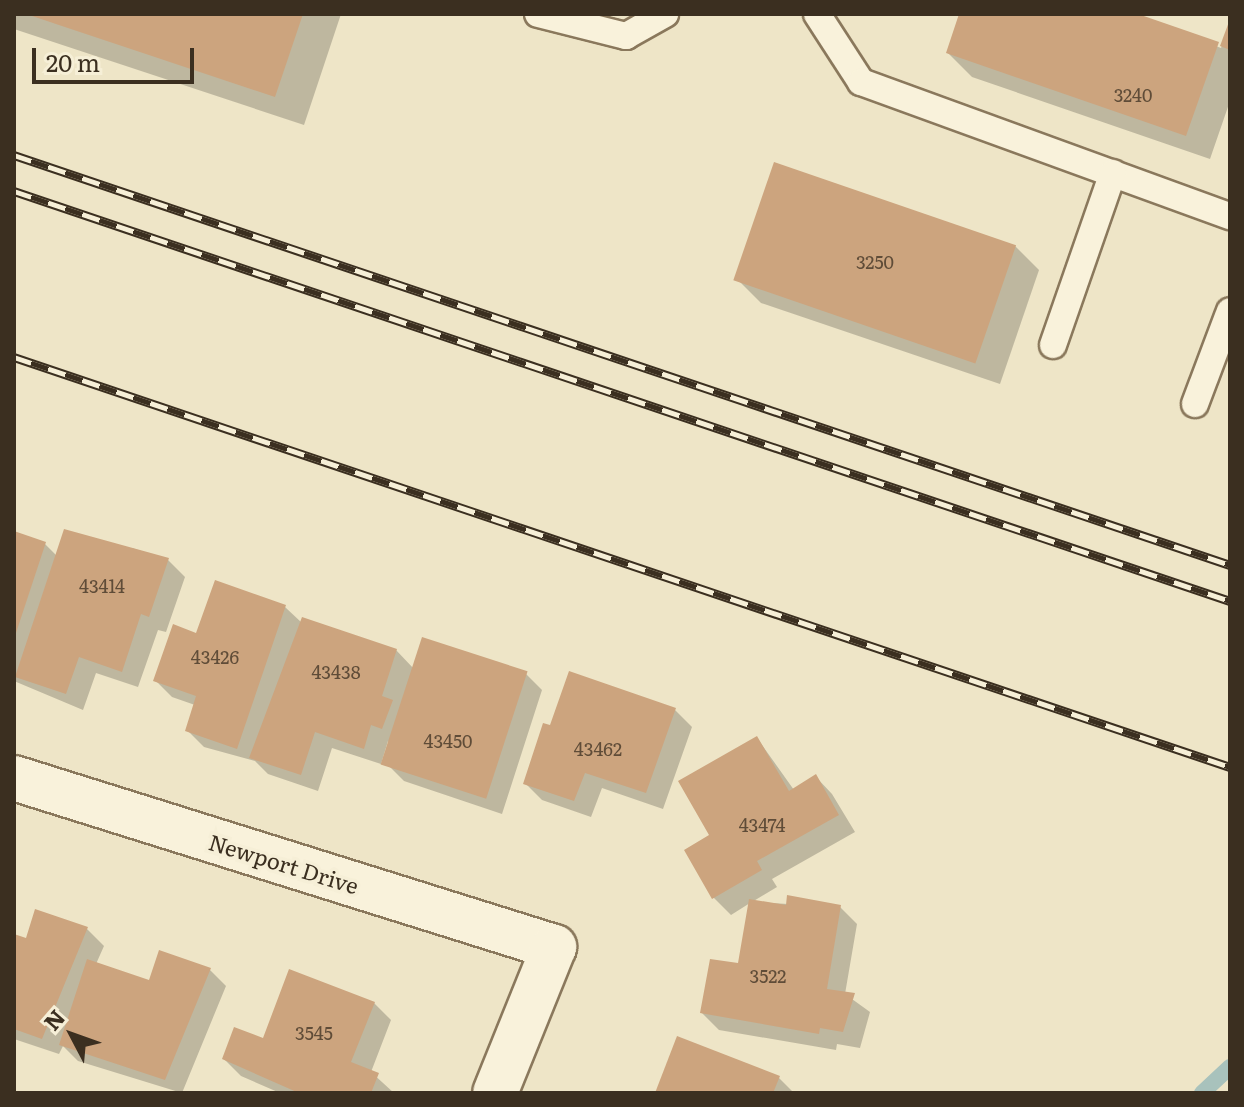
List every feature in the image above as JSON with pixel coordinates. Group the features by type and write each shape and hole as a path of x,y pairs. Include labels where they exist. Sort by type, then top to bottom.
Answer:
{"street":[{"name":"Newport Drive","path":"14,778 554,947 495,1093"}],"lane":[{"path":"538,14 626,36 665,14"},
{"path":"817,14 861,82 1230,216"},
{"path":"1053,345 1113,173"},
{"path":"1195,404 1230,311"}],"building":[{"path":"26,14 303,14 275,97"},
{"path":"959,14 1138,14 1219,42 1186,136 946,53"},
{"path":"1230,19 1230,50 1220,46"},
{"path":"774,162 1016,245 975,364 733,280"},
{"path":"64,529 169,558 149,617 141,614 122,672 79,657 66,694 15,677"},
{"path":"14,531 46,542 15,636 14,636"},
{"path":"215,580 286,605 237,749 185,731 196,696 153,681 173,624 196,633"},
{"path":"302,617 397,649 382,696 393,700 382,729 371,725 364,749 315,732 301,775 249,758"},
{"path":"422,637 528,671 486,799 381,764"},
{"path":"569,671 676,708 646,793 585,773 574,801 523,784 543,723 550,725"},
{"path":"757,736 789,791 816,774 839,815 757,861 762,870 712,899 684,850 709,835 678,781"},
{"path":"787,895 841,905 827,989 855,993 843,1032 820,1028 819,1034 700,1013 710,959 738,963 749,899 786,905"},
{"path":"35,909 88,927 42,1039 14,1029 14,934 26,938"},
{"path":"159,950 211,968 165,1080 59,1045 87,959 149,980"},
{"path":"289,969 375,1002 351,1062 379,1073 371,1093 299,1093 222,1059 234,1027 263,1038"},
{"path":"677,1036 780,1076 773,1093 655,1093"}],"waterway":[{"path":"1202,1093 1230,1067"}],"railway":[{"path":"14,155 1230,565"},
{"path":"14,191 1230,601"},
{"path":"14,357 1230,767"}]}
